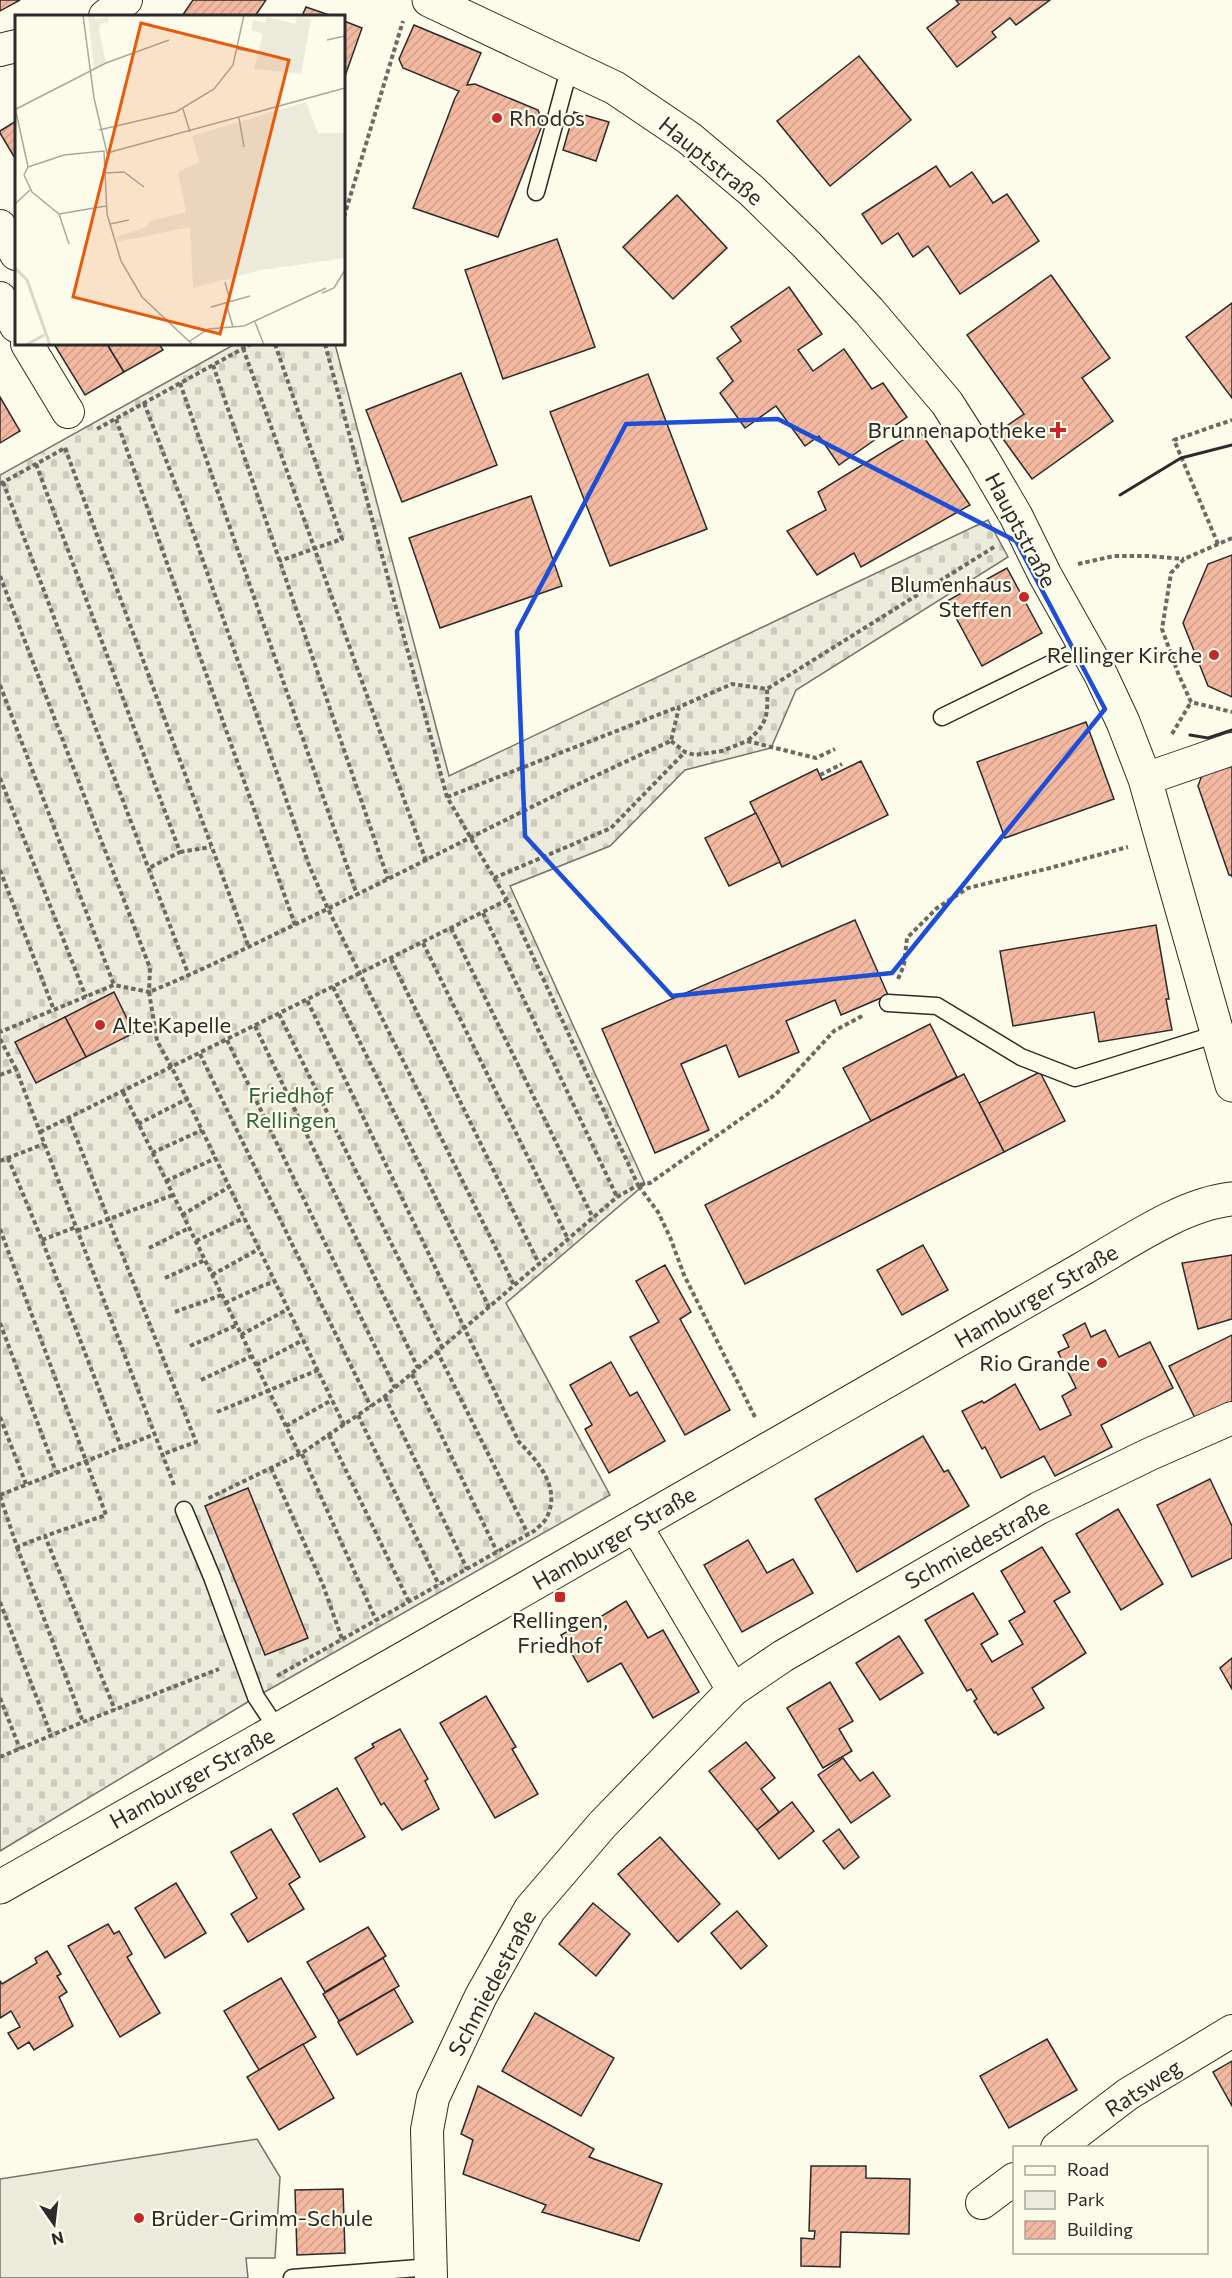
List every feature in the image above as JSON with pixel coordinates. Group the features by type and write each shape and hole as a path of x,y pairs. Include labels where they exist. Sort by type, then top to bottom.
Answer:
{"street":[{"path":"106,15 126,0"},
{"name":"Hauptstraße","path":"417,6 570,66 615,88 689,138 752,191 869,311 947,403 982,458 1124,722 1145,779 1232,1085"},
{"path":"0,50 15,46"},
{"path":"0,226 15,253"},
{"path":"0,266 15,256"},
{"path":"0,298 15,324"},
{"path":"28,345 68,412"},
{"path":"1145,779 1232,749"},
{"name":"Hamburger Straße","path":"0,1887 1170,1220 1192,1209 1219,1200 1232,1199"},
{"name":"Schmiedestraße","path":"431,2273 427,2130 433,2097 481,1996 530,1909 602,1825 733,1690 836,1624 1039,1508 1150,1454 1232,1418"},
{"path":"636,1526 733,1690"},
{"name":"Ratsweg","path":"1060,2146 1128,2094 1232,2031"},
{"path":"982,2203 1013,2180"}],"lane":[{"path":"536,192 570,66"},
{"path":"942,717 1085,647"},
{"path":"888,1003 937,1006 1021,1057 1075,1078 1217,1034"},
{"path":"184,1510 212,1577 256,1697 278,1730"},
{"path":"292,2278 431,2273"}],"path":[{"path":"345,214 417,6"},
{"path":"95,430 250,345"},
{"path":"275,345 342,540 279,561"},
{"path":"325,345 447,797 507,900 638,1185 658,1212 684,1275 771,1448"},
{"path":"243,348 426,861"},
{"path":"213,365 388,879"},
{"path":"180,383 357,895"},
{"path":"144,403 185,509 309,865 328,909 362,973 514,1286"},
{"path":"116,419 295,925"},
{"path":"1218,544 1174,440 1232,420"},
{"path":"75,442 2,483 189,976"},
{"path":"65,448 249,948"},
{"path":"36,464 180,852"},
{"path":"1191,702 1162,629 1171,573 1184,560 1232,538"},
{"path":"447,797 679,707 732,684 767,689 996,545"},
{"path":"1074,565 1113,556 1148,556 1184,560"},
{"path":"0,576 150,968 149,992 157,1041 216,1158 344,1425"},
{"path":"0,685 114,986"},
{"path":"671,741 685,753 695,755 722,751 747,741 762,729 768,710 767,689"},
{"path":"1191,702 1232,712"},
{"path":"1169,740 1191,702"},
{"path":"671,741 679,707"},
{"path":"0,1032 114,986 149,992 189,976 617,765 671,741"},
{"path":"747,741 816,758 835,749"},
{"path":"494,878 611,828 685,753"},
{"path":"820,775 842,764"},
{"path":"0,778 86,998"},
{"path":"149,868 180,852 211,847"},
{"path":"0,870 54,1010"},
{"path":"40,1132 507,900"},
{"path":"483,913 617,1197"},
{"path":"451,928 593,1218"},
{"path":"423,943 568,1239"},
{"path":"391,959 539,1264"},
{"path":"333,987 489,1307"},
{"path":"250,1679 276,1677 528,1534 547,1518 551,1497 547,1477 536,1460 519,1442 307,1000"},
{"path":"279,1014 442,1347"},
{"path":"255,1026 418,1368"},
{"path":"0,1040 16,1069 184,1510 301,1454 385,1397 617,1197 638,1185"},
{"path":"227,1040 395,1388"},
{"path":"200,1053 371,1407"},
{"path":"0,1075 16,1069"},
{"path":"123,1092 301,1454 376,1620"},
{"path":"138,1125 187,1100"},
{"path":"69,1119 196,1442 163,1454"},
{"path":"152,1153 202,1130"},
{"path":"0,1161 44,1144"},
{"path":"8,1158 42,1240 121,1447"},
{"path":"166,1181 216,1158"},
{"path":"183,1215 230,1188"},
{"path":"42,1240 110,1219 173,1195"},
{"path":"196,1241 244,1218"},
{"path":"149,1248 189,1228"},
{"path":"0,1229 106,1515 17,1546"},
{"path":"212,1275 259,1249"},
{"path":"165,1278 205,1260"},
{"path":"225,1303 275,1282"},
{"path":"175,1312 222,1295"},
{"path":"241,1335 288,1309"},
{"path":"0,1323 56,1472"},
{"path":"190,1346 237,1325"},
{"path":"256,1365 303,1340"},
{"path":"438,1351 528,1534"},
{"path":"201,1380 252,1356"},
{"path":"217,1412 318,1370"},
{"path":"411,1373 497,1552"},
{"path":"385,1397 467,1569"},
{"path":"286,1426 332,1400"},
{"path":"358,1415 439,1585"},
{"path":"0,1417 26,1484"},
{"path":"83,1722 0,1496 155,1434"},
{"path":"329,1435 409,1602"},
{"path":"271,1468 323,1585 342,1639"},
{"path":"45,1536 115,1710"},
{"path":"0,1602 51,1735"},
{"path":"0,1757 243,1660"},
{"path":"0,1699 20,1749"}],"highlighted area":[{"path":"778,419 1016,541 1105,709 892,973 672,996 525,836 517,631 626,424"}],"green space":[{"name":"Friedhof Rellingen","path":"233,345 335,345 449,776 988,520 1008,557 796,690 771,748 685,770 610,846 510,886 645,1184 506,1303 610,1495 256,1697 0,1851 0,475"},
{"name":"Brüder-Grimm-Schule","path":"257,2139 280,2177 275,2258 246,2258 248,2278 0,2278 0,2179"}],"building":[{"path":"0,0 20,0 0,11"},
{"path":"193,0 266,0 256,15 183,15"},
{"path":"956,0 1050,0 1016,25 1010,18 992,32 996,37 957,67 927,28 959,4"},
{"path":"306,7 329,15 302,15"},
{"path":"345,21 362,28 345,76"},
{"path":"414,25 481,53 467,85 475,84 538,110 543,123 498,237 413,208 459,91 403,68 399,59"},
{"path":"859,56 911,120 830,186 777,121"},
{"path":"574,112 609,122 596,161 563,150"},
{"path":"15,122 15,158 0,133"},
{"path":"936,166 950,187 972,172 993,203 1007,194 1039,241 960,294 928,246 913,257 898,233 882,244 862,214"},
{"path":"677,195 727,248 673,299 623,247"},
{"path":"557,239 595,347 503,379 465,270"},
{"path":"1051,275 1110,358 1082,378 1113,421 1032,479 998,432 1024,414 967,335"},
{"path":"789,287 822,334 798,350 813,371 844,349 872,389 883,383 907,417 839,465 819,436 805,446 776,406 745,428 720,393 733,381 717,358 741,341 731,327"},
{"path":"1232,303 1232,398 1186,337"},
{"path":"55,345 108,345 124,372 85,395"},
{"path":"108,345 160,345 163,350 124,372"},
{"path":"461,373 497,465 402,502 366,410"},
{"path":"648,374 707,529 610,566 550,412"},
{"path":"0,397 20,431 0,443"},
{"path":"919,430 970,505 861,567 854,553 817,575 787,531 826,510 818,492"},
{"path":"531,496 562,586 440,628 409,538"},
{"name":"Rellinger Kirche","path":"1232,555 1232,697 1208,686 1183,623 1208,564"},
{"path":"1007,568 1042,633 982,666 947,601"},
{"path":"1086,722 1114,799 1005,838 977,762"},
{"path":"861,761 888,815 782,867 750,802 817,769 822,780"},
{"path":"1232,766 1232,877 1229,875 1198,786 1202,775"},
{"path":"756,813 780,862 729,886 705,838"},
{"path":"855,920 888,995 841,1015 835,1000 786,1021 799,1052 739,1077 726,1045 681,1064 709,1130 655,1153 602,1029"},
{"path":"1156,925 1172,1030 1099,1042 1094,1012 1013,1026 1000,951"},
{"name":"Alte Kapelle","path":"114,992 134,1033 86,1057 65,1017"},
{"path":"65,1017 86,1057 36,1083 15,1042"},
{"path":"930,1024 957,1077 871,1121 843,1068"},
{"path":"1040,1072 1065,1121 1004,1152 979,1103"},
{"path":"964,1074 1004,1152 745,1284 705,1205"},
{"path":"923,1245 948,1290 902,1315 877,1270"},
{"path":"1232,1255 1232,1319 1198,1329 1182,1263"},
{"path":"665,1265 691,1312 680,1319 730,1410 685,1435 630,1337 659,1322 636,1281"},
{"path":"1085,1323 1091,1337 1105,1330 1119,1357 1150,1342 1173,1388 1101,1425 1112,1447 1055,1476 1044,1456 1001,1478 985,1447 982,1449 962,1411 982,1401 984,1403 1015,1384 1040,1430 1071,1415 1062,1396 1076,1388 1058,1352 1069,1347 1063,1335"},
{"path":"1232,1335 1232,1407 1198,1424 1169,1366"},
{"path":"611,1362 630,1396 637,1392 665,1441 609,1473 585,1429 592,1425 570,1385"},
{"path":"923,1436 944,1472 948,1470 969,1506 857,1572 815,1499"},
{"path":"1210,1479 1232,1526 1232,1558 1192,1577 1157,1505"},
{"path":"248,1488 308,1638 265,1655 205,1506"},
{"path":"1118,1509 1163,1584 1121,1610 1076,1534"},
{"path":"748,1540 767,1573 793,1559 813,1593 742,1632 704,1565"},
{"path":"1042,1547 1070,1592 1054,1601 1086,1653 1032,1688 1044,1708 998,1735 994,1733 974,1701 977,1699 971,1689 967,1691 925,1620 973,1593 998,1634 981,1644 992,1662 1023,1644 1009,1621 1025,1612 1001,1571"},
{"path":"626,1601 648,1638 663,1630 699,1692 653,1718 621,1663 588,1682 561,1635 592,1617 594,1621"},
{"path":"899,1636 923,1673 880,1700 856,1663"},
{"path":"1232,1658 1232,1689 1220,1668"},
{"path":"830,1682 853,1721 839,1729 852,1751 823,1768 787,1708"},
{"path":"486,1696 516,1747 512,1749 538,1794 495,1818 440,1723"},
{"path":"400,1729 428,1779 425,1781 439,1809 402,1830 384,1803 381,1805 355,1758 374,1747 372,1744"},
{"path":"746,1742 775,1778 761,1789 779,1812 757,1830 709,1771"},
{"path":"843,1758 860,1781 873,1772 890,1796 851,1823 818,1775"},
{"path":"337,1788 365,1837 320,1862 293,1814"},
{"path":"792,1802 814,1831 779,1859 757,1830"},
{"path":"271,1829 300,1877 289,1884 304,1909 248,1942 231,1914 257,1898 231,1852"},
{"path":"839,1829 859,1857 844,1869 823,1841"},
{"path":"660,1837 720,1904 678,1942 618,1874"},
{"path":"176,1883 206,1933 165,1958 135,1908"},
{"path":"593,1903 630,1934 596,1976 559,1944"},
{"path":"737,1911 767,1946 741,1969 711,1933"},
{"path":"108,1924 114,1934 119,1931 132,1954 127,1957 160,2013 120,2037 68,1946"},
{"path":"368,1927 386,1956 325,1992 307,1962"},
{"path":"47,1951 61,1974 57,1976 67,1992 59,1997 73,2026 34,2050 29,2042 18,2049 8,2033 20,2027 11,2011 0,2018 0,1981 2,1984 37,1963 35,1958"},
{"path":"383,1958 399,1986 339,2021 323,1994"},
{"path":"281,1978 316,2037 259,2070 224,2011"},
{"path":"394,1989 413,2022 357,2055 338,2022"},
{"path":"535,2013 614,2058 581,2116 502,2071"},
{"path":"1047,2039 1077,2090 1009,2128 980,2076"},
{"path":"303,2044 334,2098 279,2130 247,2077"},
{"path":"1232,2061 1232,2106 1213,2072"},
{"path":"478,2086 594,2149 589,2157 662,2184 639,2241 542,2212 546,2205 463,2174 473,2140 461,2134"},
{"path":"811,2166 866,2166 866,2178 910,2179 909,2234 841,2232 840,2267 801,2266 801,2238 814,2239 815,2231 809,2231"},
{"path":"343,2189 345,2253 297,2255 295,2190"}],"wall":[{"path":"1120,495 1181,458 1232,445"},
{"path":"1190,735 1208,738 1232,730"}],"place":[{"name":"Rhodos","path":"497,118"},
{"name":"Brunnenapotheke","path":"1058,430"},
{"name":"Blumenhaus Steffen","path":"1024,597"},
{"name":"Rellinger Kirche","path":"1214,655"},
{"name":"Alte Kapelle","path":"100,1025"},
{"name":"Rio Grande","path":"1102,1363"},
{"name":"Rellingen, Friedhof","path":"560,1597"},
{"name":"Brüder-Grimm-Schule","path":"139,2218"}]}
